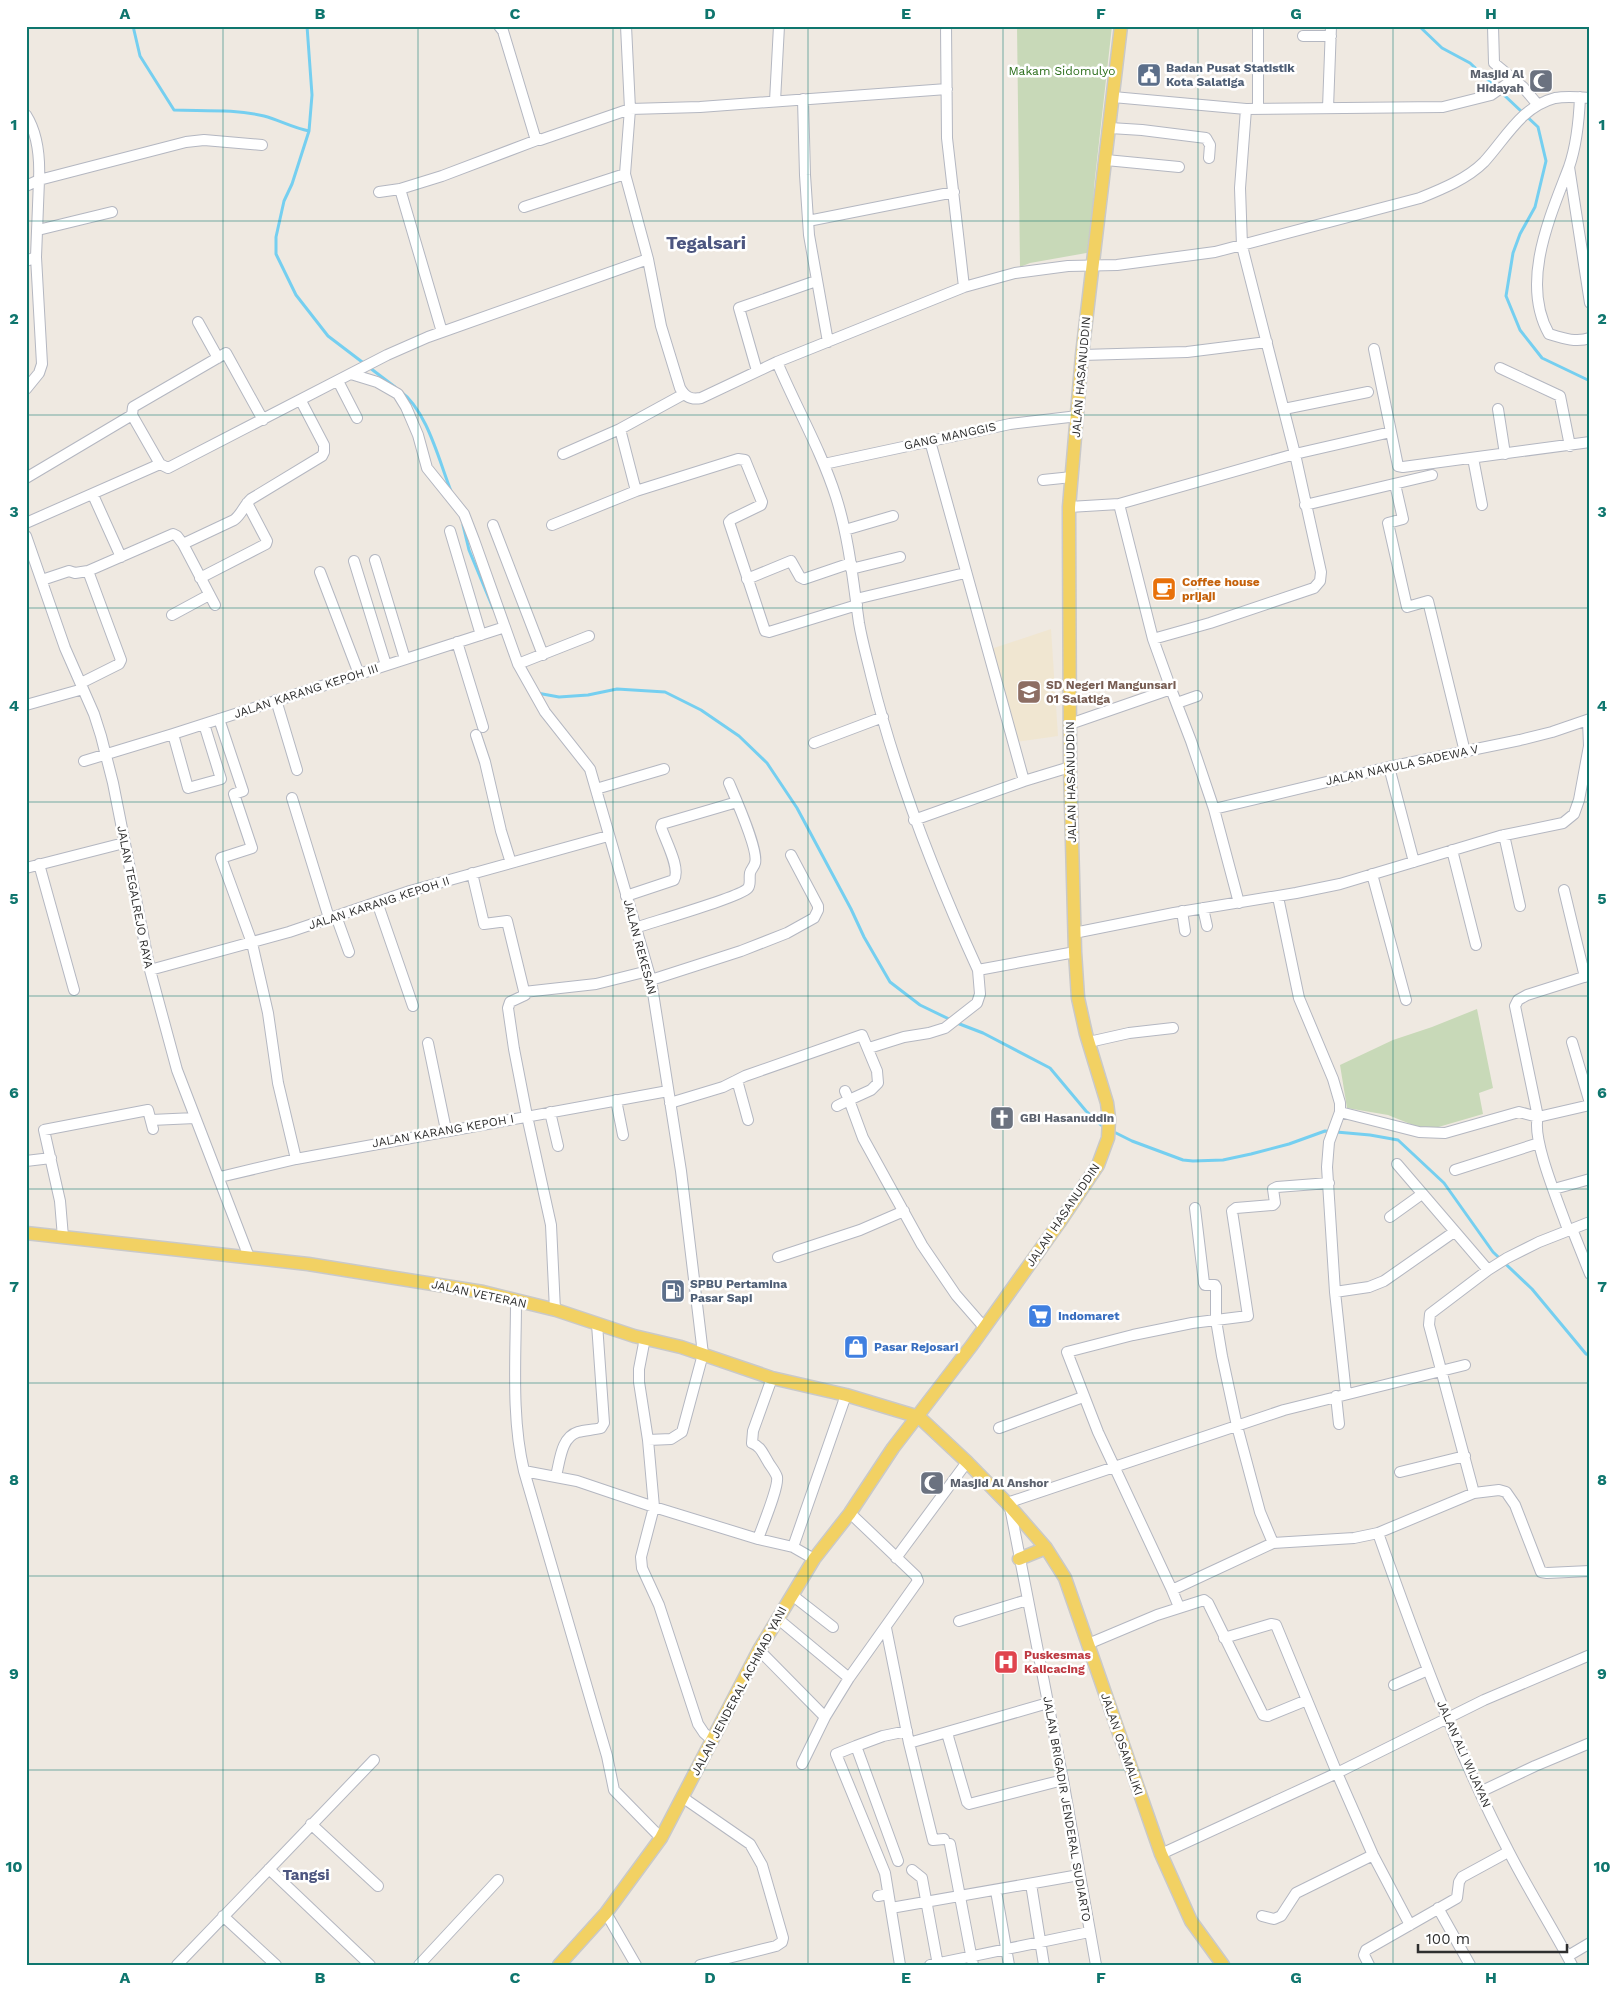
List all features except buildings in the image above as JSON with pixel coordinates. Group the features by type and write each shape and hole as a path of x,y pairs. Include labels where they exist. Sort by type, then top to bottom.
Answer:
{"main road":[{"name":"JALAN HASANUDDIN","path":"918,1417 972,1345 1098,1166 1108,1138 1109,1119 1106,1103 1078,998 1075,952 1070,767 1069,507 1082,355 1121,26"},
{"name":"JALAN VETERAN","path":"26,1233 249,1257 433,1283 482,1292 554,1310 703,1354 772,1378 846,1395 918,1417"},
{"name":"JALAN OSAMALIKI","path":"918,1417 968,1462 1008,1505 1046,1548 1065,1578 1161,1854 1191,1921 1222,1965"},
{"name":"JALAN JENDERAL ACHMAD YANI","path":"559,1965 606,1913 660,1838 777,1618 814,1559 850,1513 893,1448 918,1417"},
{"path":"1019,1559 1046,1548"}],"street":[{"path":"499,26 537,140"},
{"path":"626,26 630,109 625,174 648,259 661,326 684,394 693,400 777,362 964,287 1015,273 1215,252 1396,206 1442,189 1483,163 1516,122 1528,111 1556,98 1585,98 1570,167 1547,228 1536,279 1543,323 1549,334 1566,339 1584,340 1590,338"},
{"path":"775,101 779,26"},
{"path":"946,26 947,138 964,287"},
{"path":"1258,26 1258,109"},
{"path":"1492,27 1494,63 1514,79 1538,105"},
{"path":"1303,36 1331,31 1328,108"},
{"path":"1113,97 1246,109 1443,107 1491,95 1514,79"},
{"path":"380,192 400,189 482,162 537,140 543,140 630,109 700,107 947,89"},
{"path":"804,99 808,221 816,281 828,342"},
{"path":"1153,638 1210,623 1314,588 1320,581 1321,572 1295,454 1242,246 1240,188 1246,109"},
{"path":"26,115 33,127 40,163 38,230 31,259 42,364 39,373 26,389"},
{"path":"1110,128 1206,138 1210,145 1209,158"},
{"path":"26,186 39,180 186,142 204,140 262,146"},
{"path":"1106,160 1179,167"},
{"path":"1570,167 1590,303"},
{"path":"524,207 625,174"},
{"path":"400,189 442,332"},
{"path":"808,221 954,192"},
{"path":"38,230 112,212"},
{"path":"263,420 226,353 133,407 132,415 160,464 165,468 170,467 263,420 387,355 442,332 648,259"},
{"path":"757,372 739,308 816,281"},
{"path":"198,322 218,358"},
{"path":"1082,355 1187,352 1267,342"},
{"path":"1374,349 1398,466 1590,442"},
{"path":"777,362 824,464 845,530 862,634 883,717 914,820 978,970 980,994 973,1008 944,1028 929,1033 904,1037 869,1048"},
{"path":"1500,368 1560,396 1570,446"},
{"name":"JALAN REKESAN","path":"355,372 398,394 406,406 418,435 427,468 464,514 474,540 500,628 518,664 545,712 590,769 649,976 670,1103 692,1257 703,1354"},
{"path":"338,381 357,418"},
{"path":"1284,409 1368,392"},
{"path":"563,454 620,429 684,394"},
{"path":"183,544 234,520 241,514 247,503 322,456 324,445 301,400"},
{"path":"1498,410 1505,454"},
{"path":"26,478 132,415"},
{"name":"GANG MANGGIS","path":"824,464 1010,424 1078,416"},
{"path":"620,429 636,491"},
{"path":"1069,507 1118,504 1295,454 1391,432"},
{"path":"930,441 1024,781"},
{"path":"1474,458 1482,505"},
{"path":"552,525 636,491 738,459 745,460 762,502 761,506 732,518 729,522 765,631 767,632 857,602 965,573"},
{"path":"26,523 160,464"},
{"path":"1306,505 1432,475"},
{"path":"1043,480 1072,477"},
{"path":"1395,484 1403,519 1388,523 1407,607 1428,602 1465,752"},
{"path":"93,495 121,557"},
{"path":"200,578 266,544 247,503"},
{"path":"1118,504 1153,638 1214,809 1239,903"},
{"path":"845,530 893,516"},
{"path":"493,525 543,655"},
{"path":"450,531 481,634"},
{"path":"42,580 69,571 75,573 88,571 173,534 183,544 215,605"},
{"name":"JALAN TEGALREJO RAYA","path":"26,536 65,648 94,714 106,754 150,970 177,1070 220,1177 249,1257"},
{"path":"747,579 791,561 800,577 804,579 851,566 900,556"},
{"path":"375,560 405,659"},
{"path":"354,561 386,666"},
{"path":"26,705 82,686 119,664 121,660 88,571"},
{"path":"320,572 359,674"},
{"path":"172,615 209,595"},
{"name":"JALAN KARANG KEPOH III","path":"84,761 500,628"},
{"path":"518,664 589,636"},
{"path":"457,642 483,727"},
{"path":"1070,724 1171,689"},
{"path":"1177,703 1197,696"},
{"path":"276,700 297,770"},
{"path":"814,744 883,717"},
{"path":"219,719 243,791 234,794 252,848 222,858 252,944 268,1013 278,1083 296,1159"},
{"path":"1074,933 1182,911 1239,903 1340,884 1504,835 1564,823 1574,814 1580,800 1589,746 1589,720"},
{"name":"JALAN NAKULA SADEWA V","path":"1214,809 1389,767 1552,732 1589,720"},
{"path":"173,734 188,788 221,779 204,724"},
{"path":"476,735 485,762 511,863"},
{"path":"914,820 1024,781 1070,767"},
{"path":"1389,767 1414,862"},
{"path":"596,789 664,769"},
{"path":"635,928 725,900 747,889 750,885 750,872 755,864 755,855 750,835 730,783"},
{"path":"292,798 332,917 349,952"},
{"path":"626,896 674,880 676,876 675,864 665,839 662,824 737,802"},
{"path":"1504,835 1520,906"},
{"name":"JALAN KARANG KEPOH II","path":"150,970 252,944 410,891 608,836"},
{"path":"26,868 124,843"},
{"path":"1452,850 1476,945"},
{"path":"524,992 649,976 742,951 787,933 814,918 818,910 818,906 791,855"},
{"path":"39,864 74,990"},
{"path":"472,873 484,924 507,921 524,992 524,996 510,1002 508,1008 527,1116 551,1226 554,1310"},
{"path":"1372,874 1406,1000"},
{"path":"1564,890 1587,976 1527,995 1515,1002 1538,1118 1536,1123 1539,1143 1554,1190 1590,1274"},
{"path":"1278,896 1299,998 1338,1094 1340,1112 1327,1152 1341,1395 1339,1424"},
{"path":"377,902 413,1006"},
{"path":"1203,908 1207,926"},
{"path":"1182,911 1185,931"},
{"path":"978,970 1075,952"},
{"path":"1089,1042 1129,1033 1173,1028"},
{"path":"670,1103 723,1087 737,1080 861,1035 869,1048 877,1071 878,1083 871,1090 847,1095 837,1106"},
{"path":"1340,1112 1428,1134 1445,1133 1520,1112 1538,1118 1590,1104 1572,1042"},
{"path":"428,1043 446,1130"},
{"path":"737,1080 748,1120"},
{"name":"JALAN KARANG KEPOH I","path":"220,1177 296,1159 446,1130 668,1091"},
{"path":"847,1095 863,1138 922,1245 956,1295 984,1326"},
{"path":"616,1100 624,1135"},
{"path":"63,1237 60,1201 44,1132 46,1128 148,1110 152,1125 195,1118"},
{"path":"550,1112 558,1146"},
{"path":"1455,1170 1539,1143"},
{"path":"26,1161 51,1158"},
{"path":"1397,1164 1454,1232 1491,1268"},
{"path":"1554,1190 1590,1179"},
{"path":"1180,1607 1114,1467 1083,1396 1067,1352 1132,1335 1247,1316 1249,1314 1232,1211 1236,1208 1273,1205 1275,1203 1273,1189 1277,1187 1329,1183"},
{"path":"1390,1217 1422,1194"},
{"path":"1194,1208 1204,1283 1205,1285 1215,1285 1216,1287 1216,1320 1237,1426 1260,1512 1273,1543"},
{"path":"778,1257 860,1230 904,1211"},
{"path":"1474,1493 1429,1325 1430,1314 1507,1258 1590,1222"},
{"path":"1335,1292 1369,1287 1384,1281 1454,1232"},
{"path":"516,1301 519,1452 524,1471 607,1756 614,1790 660,1838"},
{"path":"556,1476 568,1436 578,1432 601,1428 604,1423 597,1324"},
{"path":"645,1338 639,1369 639,1382 648,1440 654,1507 640,1557 642,1572 659,1605 698,1724 712,1740"},
{"path":"648,1440 671,1439 682,1432 703,1354"},
{"path":"1008,1505 1237,1426 1341,1395 1465,1365"},
{"path":"758,1539 777,1482 775,1472 763,1451 752,1443 753,1431 772,1378"},
{"path":"793,1547 846,1395"},
{"path":"998,1428 1083,1396"},
{"path":"1400,1472 1465,1456"},
{"path":"896,1558 968,1462"},
{"path":"524,1471 577,1481 758,1539 793,1547 814,1559"},
{"path":"1172,1590 1273,1543 1354,1538 1378,1533 1474,1493 1499,1490 1506,1492 1515,1505 1542,1572 1590,1571"},
{"name":"JALAN BRIGADIR JENDERAL SUDIARTO","path":"1008,1505 1063,1780 1096,1965"},
{"path":"802,1764 825,1717 849,1678 918,1581 916,1576 850,1513"},
{"name":"JALAN ALI WIJAYAN","path":"1378,1533 1428,1670 1480,1792 1508,1852 1570,1961"},
{"path":"792,1595 833,1627"},
{"path":"960,1621 1027,1600"},
{"path":"1088,1644 1180,1607 1206,1600 1264,1716 1307,1700"},
{"path":"777,1618 849,1678"},
{"path":"1224,1638 1270,1624 1276,1625 1373,1855 1410,1925"},
{"path":"886,1628 907,1732 933,1840 947,1842 972,1960"},
{"path":"759,1650 825,1717"},
{"path":"1161,1854 1337,1773 1484,1700 1590,1655"},
{"path":"1394,1686 1428,1670"},
{"path":"910,1743 1048,1703"},
{"path":"900,1965 883,1866 836,1754 883,1736 907,1732"},
{"path":"947,1733 969,1804 1063,1780"},
{"path":"1480,1792 1590,1743"},
{"path":"856,1746 898,1861"},
{"path":"176,1965 374,1760"},
{"path":"682,1797 750,1844 762,1865 783,1938 782,1942 776,1946 700,1965"},
{"path":"311,1824 378,1886"},
{"path":"1369,1965 1364,1953 1457,1898 1459,1882 1462,1877 1508,1852"},
{"path":"1262,1916 1274,1919 1281,1916 1296,1893 1373,1855"},
{"path":"268,1869 370,1965"},
{"path":"912,1870 922,1878 935,1964 972,1960 1006,1949 1089,1932"},
{"path":"891,1908 1079,1875"},
{"path":"419,1965 498,1880"},
{"path":"1031,1884 1044,1965"},
{"path":"996,1891 1009,1965"},
{"path":"878,1896 888,1894"},
{"path":"1438,1908 1470,1965"},
{"path":"606,1913 636,1965"},
{"path":"223,1916 276,1965"},
{"path":"1570,1961 1590,1943"}],"shaded area":[{"name":"SD Negeri Mangunsari 01 Salatiga","path":"1051,629 1058,736 1016,742 991,649"}],"green space":[{"name":"Makam Sidomulyo","path":"1017,26 1112,26 1094,187 1092,252 1030,263 1020,267"},
{"path":"1477,1009 1493,1088 1479,1093 1483,1114 1435,1128 1423,1129 1388,1115 1347,1108 1340,1065 1393,1040"}],"waterway":[{"path":"133,26 140,56 174,110 231,111 253,114 309,131"},
{"path":"307,26 312,95 309,131 292,184 284,201 276,237 276,254 296,295 328,336 395,387"},
{"path":"1419,26 1442,48 1470,63 1538,127 1546,161 1535,207 1520,234 1513,253 1506,296 1520,330 1542,358 1590,381"},
{"path":"400,391 418,410 425,423 451,491"},
{"path":"463,525 469,550 493,608"},
{"path":"537,693 559,697 588,695 617,689 665,692 701,710 739,736 767,763 797,808 864,937 890,982 920,1005 951,1020"},
{"path":"957,1023 983,1033 1050,1068 1086,1111 1106,1128"},
{"path":"1112,1131 1132,1141 1183,1160 1193,1161 1223,1160 1251,1154 1289,1144 1325,1131 1370,1135 1398,1140 1444,1183 1493,1252 1532,1289 1586,1354 1590,1355"}],"place":[{"name":"Badan Pusat Statistik Kota Salatiga","path":"1149,75"},
{"name":"Masjid Al Hidayah","path":"1541,81"},
{"name":"Coffee house prijaji","path":"1164,589"},
{"name":"SD Negeri Mangunsari 01 Salatiga","path":"1029,692"},
{"name":"GBI Hasanuddin","path":"1002,1118"},
{"name":"SPBU Pertamina Pasar Sapi","path":"673,1291"},
{"name":"Indomaret","path":"1040,1316"},
{"name":"Pasar Rejosari","path":"856,1347"},
{"name":"Masjid Al Anshor","path":"932,1483"},
{"name":"Puskesmas Kalicacing","path":"1006,1662"}],"district":[{"name":"Tegalsari","path":"706,243"},
{"name":"Tangsi","path":"306,1875"}]}
